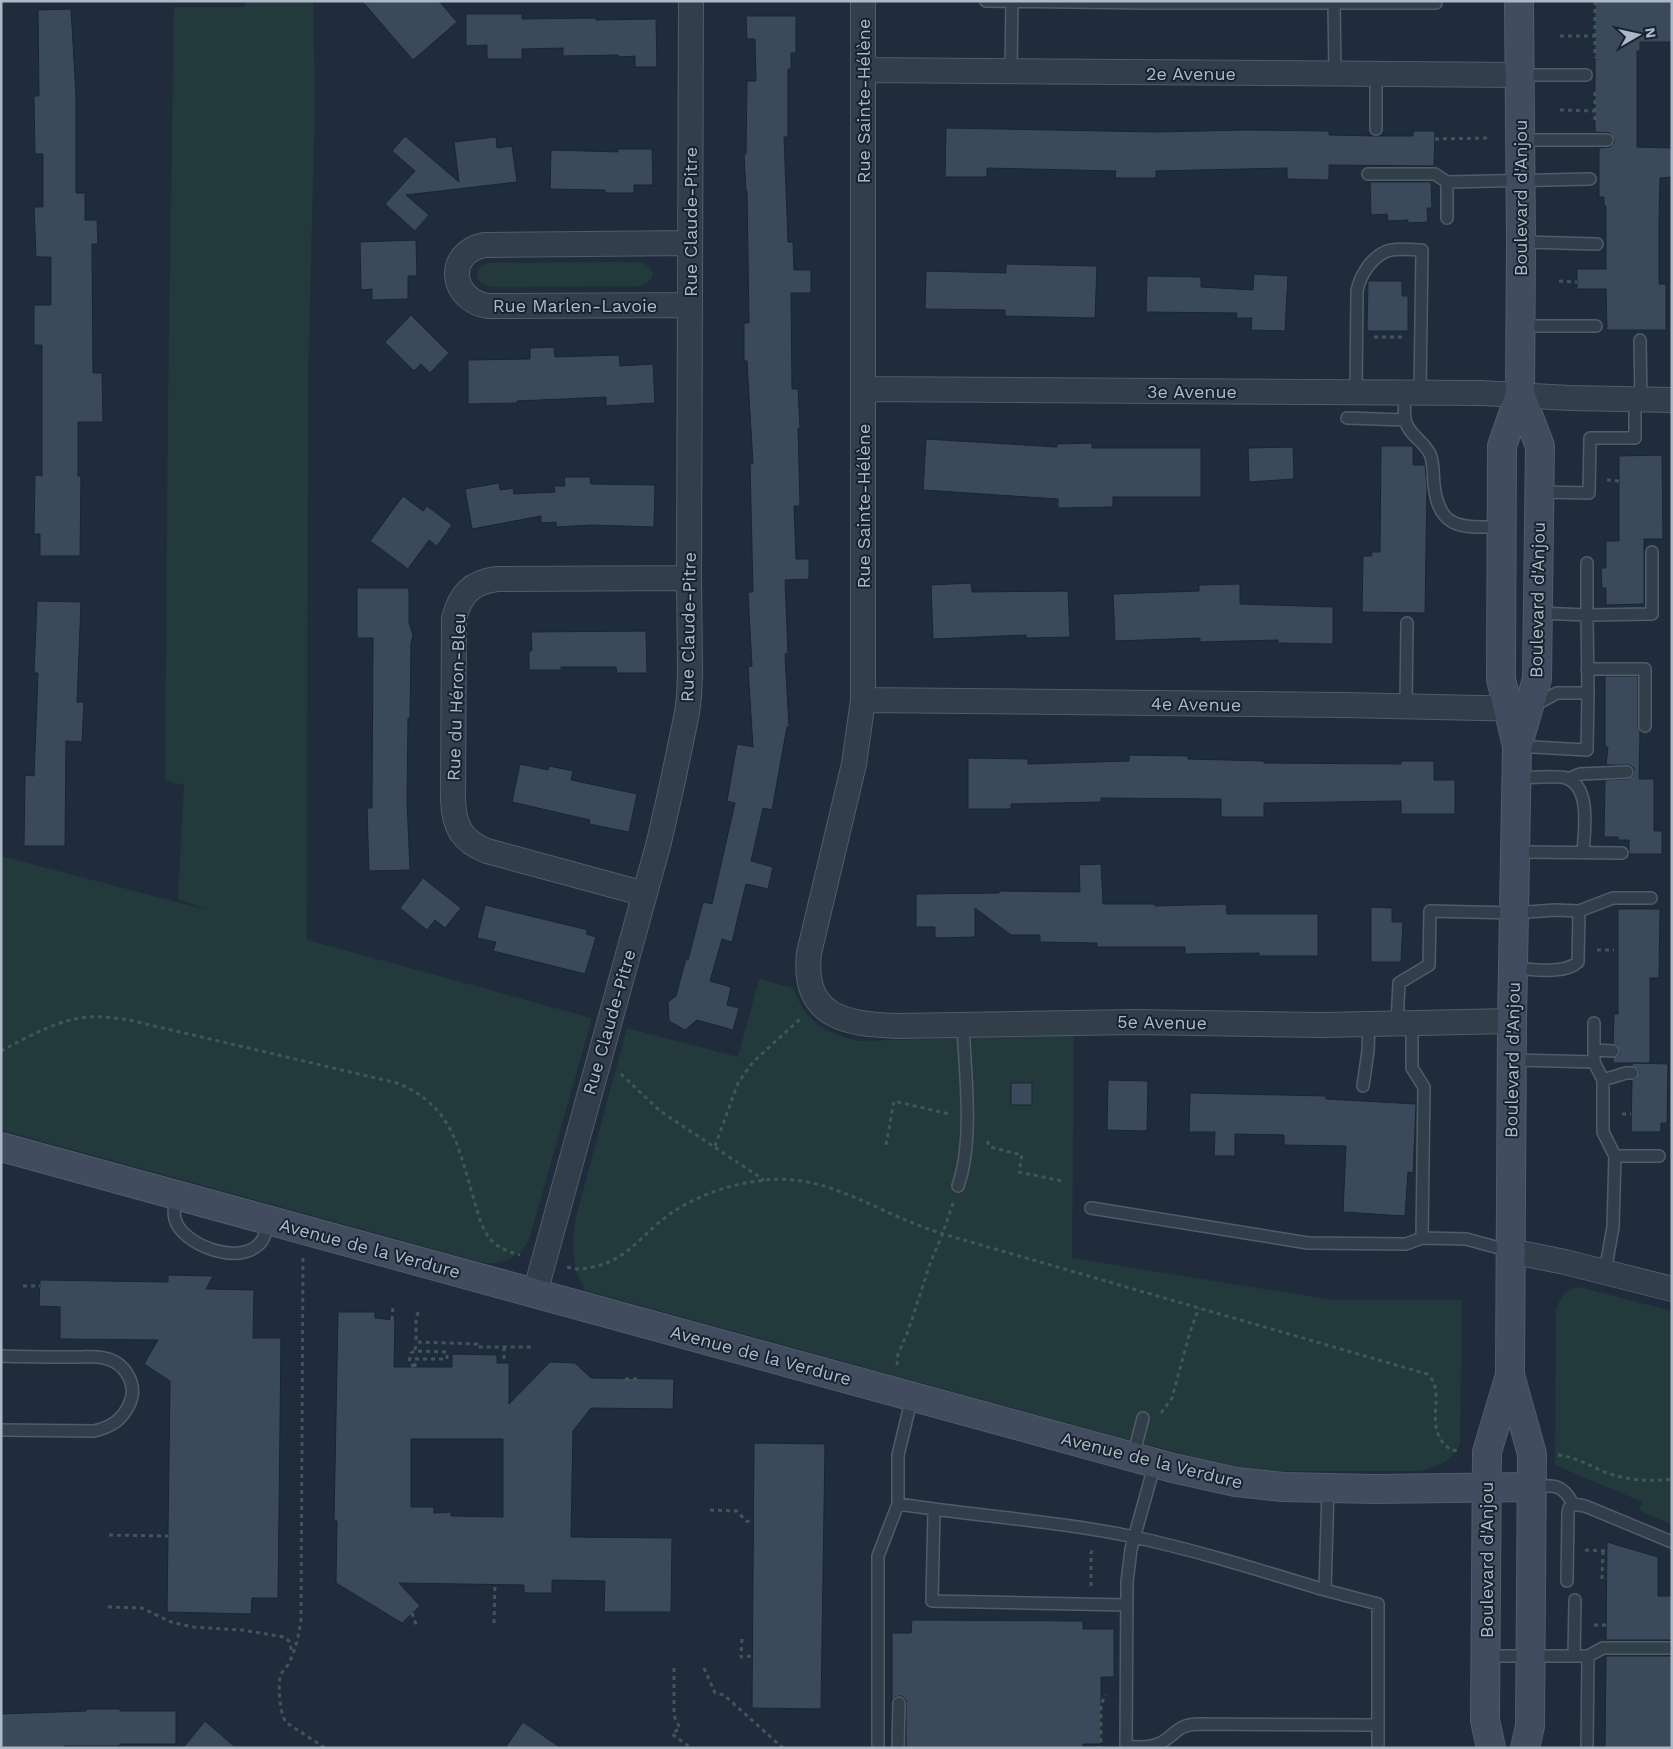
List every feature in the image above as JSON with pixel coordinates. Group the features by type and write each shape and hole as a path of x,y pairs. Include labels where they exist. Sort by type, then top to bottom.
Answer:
{"street":[{"name":"Rue Claude-Pitre","path":"536,1293 666,814 687,713 690,674 689,243 691,1"},
{"name":"Rue Sainte-Hélène","path":"819,1002 813,993 809,978 809,953 854,764 863,700 863,1"},
{"name":"Boulevard d'Anjou","path":"1518,709 1501,679 1501,528 1502,446 1520,394 1521,181 1519,1"},
{"name":"2e Avenue","path":"863,70 1520,75"},
{"name":"Rue Marlen-Lavoie","path":"689,243 484,245 474,247 467,252 458,268 457,275 462,292 470,300 488,306 690,305"},
{"name":"3e Avenue","path":"863,389 1520,394 1570,398 1672,400"},
{"name":"Boulevard d'Anjou","path":"1520,394 1540,446 1537,679 1518,709 1512,1022 1510,1375 1532,1454 1530,1726 1525,1748"},
{"name":"Rue du Héron-Bleu","path":"645,894 488,851 475,846 458,828 453,800 454,619 457,606 463,596 473,586 485,580 497,578 689,578"},
{"name":"4e Avenue","path":"863,700 1518,709"},
{"name":"5e Avenue","path":"819,1002 836,1016 859,1023 897,1026 1134,1022 1322,1025 1512,1022"},
{"name":"Avenue de la Verdure","path":"1,1147 1144,1460 1236,1482 1259,1486 1328,1489 1532,1487"},
{"path":"1510,1251 1565,1262 1672,1289"},
{"name":"Boulevard d'Anjou","path":"1491,1748 1485,1720 1486,1452 1510,1375"}],"lane":[{"path":"986,1 1334,3 1436,3 1436,1"},
{"path":"1011,71 1012,2"},
{"path":"1334,3 1335,74"},
{"path":"1376,74 1376,129"},
{"path":"1520,75 1586,75"},
{"path":"1520,140 1607,140"},
{"path":"1368,174 1435,174 1446,182 1521,181 1563,178 1590,179"},
{"path":"1446,182 1447,218"},
{"path":"1521,242 1597,244"},
{"path":"1356,392 1357,291 1359,281 1376,259 1387,251 1422,250 1413,393 1405,420 1407,426 1429,453 1432,462 1435,493 1444,515 1459,525 1501,528"},
{"path":"1520,326 1596,326"},
{"path":"1539,492 1589,493 1590,438 1635,438 1640,340"},
{"path":"1347,418 1405,420"},
{"path":"1538,614 1652,614 1652,552"},
{"path":"1517,746 1587,750 1587,563"},
{"path":"1406,706 1407,624"},
{"path":"1588,669 1645,669 1645,726"},
{"path":"1518,709 1557,693 1588,693"},
{"path":"1516,778 1568,779 1580,774 1627,772"},
{"path":"1568,779 1579,789 1584,805 1583,852"},
{"path":"1514,852 1622,853"},
{"path":"1422,1238 1424,1087 1412,1068 1399,983 1429,965 1430,911 1514,913 1579,910 1613,898 1651,898"},
{"path":"1513,968 1562,970 1578,962 1579,910"},
{"path":"1594,1023 1594,1056 1603,1080 1603,1132 1615,1156 1613,1227 1605,1272"},
{"path":"1364,1086 1369,1024"},
{"path":"958,1186 964,1160 966,1117 963,1025"},
{"path":"1512,1060 1594,1056 1613,1051"},
{"path":"1603,1080 1632,1073"},
{"path":"1615,1156 1659,1156"},
{"path":"177,1195 174,1213 178,1227 194,1241 214,1250 233,1253 254,1248 260,1244 264,1237 269,1220"},
{"path":"1091,1208 1308,1243 1406,1244 1422,1238 1466,1239 1510,1251"},
{"path":"1,1356 104,1358 124,1368 132,1389 131,1401 125,1413 106,1428 94,1430 1,1430"},
{"path":"878,1748 878,1556 898,1504 898,1455 912,1396"},
{"path":"1143,1418 1144,1460 1129,1563 1126,1747 1157,1744 1164,1741 1179,1728 1196,1724 1378,1725"},
{"path":"1532,1487 1555,1485 1564,1490 1573,1504 1585,1506 1672,1542"},
{"path":"1325,1590 1328,1489"},
{"path":"898,1504 1134,1537 1181,1548 1378,1604 1378,1748"},
{"path":"1568,1580 1568,1513 1573,1504"},
{"path":"934,1509 932,1601 1127,1605"},
{"path":"1574,1656 1575,1600"},
{"path":"1485,1656 1588,1656 1603,1648 1672,1648"},
{"path":"1587,1748 1588,1656"},
{"path":"898,1748 899,1703"}],"path":[{"path":"1560,36 1595,36"},
{"path":"1560,110 1595,111"},
{"path":"1435,138 1487,138"},
{"path":"1559,281 1577,282"},
{"path":"1375,337 1408,337"},
{"path":"715,1146 738,1083 753,1062 819,1002"},
{"path":"1,1052 48,1028 69,1021 82,1018 114,1018 397,1083 424,1097 436,1107 445,1119 454,1135 461,1154 478,1215 485,1231 498,1246 518,1254"},
{"path":"598,1061 618,1071 660,1110 765,1180"},
{"path":"1626,1114 1632,1114"},
{"path":"572,1269 598,1266 614,1260 638,1243 671,1212 685,1204 725,1188 765,1180 797,1180 827,1186 914,1224 943,1234 1426,1374 1435,1383 1435,1420 1438,1435 1448,1447 1456,1452 1460,1451"},
{"path":"898,1371 898,1354 907,1334 931,1261 943,1234 958,1186"},
{"path":"303,1258 301,1620 299,1638 290,1662 280,1678 282,1719 325,1748"},
{"path":"22,1286 40,1286"},
{"path":"392,1320 393,1305"},
{"path":"1143,1418 1162,1413 1172,1398 1199,1308"},
{"path":"415,1351 447,1352 447,1359 415,1359 415,1367 409,1362 408,1358 415,1351 418,1312"},
{"path":"416,1342 477,1344 477,1347 534,1347"},
{"path":"504,1347 504,1363"},
{"path":"624,1378 640,1379"},
{"path":"1552,1454 1578,1459 1617,1476 1648,1480 1672,1479"},
{"path":"710,1510 737,1511 746,1521 753,1522"},
{"path":"1091,1591 1091,1554 1101,1531"},
{"path":"109,1535 168,1536"},
{"path":"1603,1551 1602,1579 1606,1579"},
{"path":"494,1623 495,1584"},
{"path":"108,1607 142,1608 170,1622 193,1627 242,1630 284,1637 289,1641 293,1653"},
{"path":"412,1614 417,1627"},
{"path":"742,1639 741,1657 752,1656"},
{"path":"674,1668 674,1716 680,1728 672,1734 691,1748"},
{"path":"704,1668 715,1693 724,1695 783,1748"}],"green space":[{"path":"246,1 313,1 315,102 308,380 307,940 592,1018 529,1240 516,1255 505,1261 485,1263 1,1130 1,856 211,911 178,899 184,785 165,780 174,7 245,7"},
{"path":"639,262 649,267 653,273 650,280 641,286 491,287 481,282 477,276 479,269 487,263"},
{"path":"759,979 793,988 804,1010 818,1024 836,1034 859,1041 1074,1035 1072,1258 1333,1300 1462,1300 1460,1444 1453,1455 1444,1462 1420,1471 1275,1471 1245,1468 1115,1436 584,1290 576,1268 574,1254 573,1239 576,1217 627,1028 738,1057"},
{"path":"1579,1287 1672,1311 1672,1525 1639,1510 1642,1502 1555,1465 1556,1311 1563,1295"}],"building":[{"path":"362,1 439,1 457,22 413,60"},
{"path":"1595,1 1672,1 1672,42 1640,42 1640,51 1637,51 1637,147 1672,148 1672,177 1660,178 1659,284 1666,284 1666,330 1607,330 1606,289 1577,289 1577,269 1606,269 1606,206 1604,206 1604,197 1599,197 1599,148 1610,147 1614,143 1610,133 1595,132"},
{"path":"71,9 76,96 76,193 85,193 85,220 97,220 98,244 92,244 93,373 102,373 103,422 78,422 78,476 81,476 80,556 40,556 40,534 34,534 35,475 42,476 42,345 34,345 34,305 51,305 51,257 36,257 34,207 43,207 43,154 35,154 34,96 39,96 38,10"},
{"path":"466,14 522,14 522,19 656,19 657,67 635,67 635,56 563,56 563,48 522,49 522,59 487,59 487,45 466,46"},
{"path":"746,16 796,16 796,53 791,53 791,69 788,69 788,137 784,137 788,242 793,242 794,270 811,270 811,293 791,293 792,389 798,389 800,428 798,428 800,506 794,506 796,559 809,559 809,579 785,580 788,653 785,654 789,727 787,727 772,810 763,808 751,861 773,867 768,889 746,884 732,942 722,939 710,981 731,987 727,1005 739,1008 733,1030 697,1020 685,1030 669,1021 668,1002 676,996 686,959 688,960 703,902 712,904 735,803 727,801 737,744 753,747 748,667 752,666 748,592 753,592 750,464 753,464 747,361 744,361 744,323 749,323 747,191 744,154 746,154 747,81 756,81 755,39 747,39"},
{"path":"946,128 1157,132 1329,131 1329,135 1376,136 1413,136 1413,131 1435,131 1434,166 1329,165 1329,180 1287,179 1287,168 1156,171 1156,178 1115,178 1116,171 987,168 987,177 945,177"},
{"path":"405,136 459,182 454,142 496,137 497,148 512,146 517,182 406,195 429,215 415,231 385,204 415,171 392,151"},
{"path":"618,149 652,149 653,185 634,185 634,193 605,193 605,190 550,189 551,150 618,152"},
{"path":"1370,182 1431,182 1432,208 1427,208 1428,222 1388,221 1387,214 1371,215"},
{"path":"416,240 417,276 408,276 408,299 372,300 372,289 361,290 360,242"},
{"path":"1006,264 1097,266 1095,318 1005,316 1005,310 925,309 926,271 1006,273"},
{"path":"1254,274 1288,276 1285,331 1251,330 1252,318 1236,318 1237,313 1146,312 1147,276 1201,277 1201,287 1253,290"},
{"path":"1368,281 1402,281 1402,296 1408,296 1408,331 1367,331"},
{"path":"411,315 449,353 430,373 421,364 414,371 385,342"},
{"path":"554,347 555,357 619,355 620,366 653,364 655,403 606,406 606,397 468,404 468,360 530,359 530,348"},
{"path":"926,439 1057,447 1057,444 1092,443 1092,448 1201,448 1201,497 1113,497 1113,507 1058,508 1058,499 923,490"},
{"path":"1381,446 1413,446 1413,465 1425,465 1427,487 1425,613 1362,612 1363,556 1372,556 1371,552 1380,552"},
{"path":"1293,447 1294,479 1249,482 1248,448"},
{"path":"1662,455 1663,539 1644,539 1644,604 1606,605 1606,588 1602,588 1601,568 1606,568 1606,541 1619,541 1619,456"},
{"path":"564,477 590,477 591,484 655,485 654,527 592,525 556,527 556,522 541,523 541,516 472,529 465,489 499,483 500,490 513,488 514,494 555,492 554,486 565,486"},
{"path":"403,496 423,511 427,506 452,525 437,546 429,540 408,569 370,541"},
{"path":"971,583 972,592 1068,591 1070,637 1026,638 1026,635 933,639 931,585"},
{"path":"1240,584 1240,604 1333,607 1333,644 1278,643 1278,640 1200,642 1200,638 1115,641 1113,594 1199,591 1199,585"},
{"path":"357,588 409,588 409,623 413,635 411,643 410,718 408,718 407,801 410,870 369,871 367,808 372,808 373,638 357,638"},
{"path":"37,601 81,602 77,702 84,702 82,742 66,741 65,846 24,846 25,775 34,776 38,673 34,673"},
{"path":"646,631 647,673 617,673 616,667 561,667 561,670 529,670 529,652 532,650 531,632"},
{"path":"1605,676 1638,676 1639,779 1654,779 1654,831 1662,831 1662,854 1629,854 1629,840 1618,840 1618,837 1604,837 1605,780 1628,779 1633,776 1634,772 1634,768 1630,765 1606,765 1608,747 1605,747"},
{"path":"1129,755 1188,756 1188,759 1264,761 1264,763 1401,764 1401,761 1434,761 1434,780 1455,780 1455,814 1401,814 1401,801 1264,803 1264,817 1221,817 1221,799 1101,798 1101,802 1011,804 1011,809 968,809 968,758 1028,759 1028,764 1129,761"},
{"path":"520,764 548,770 549,766 573,771 571,780 637,794 629,832 589,824 590,820 512,802"},
{"path":"1101,864 1103,904 1155,904 1155,906 1226,904 1227,914 1318,914 1318,956 1259,956 1259,953 1185,954 1185,947 1097,947 1097,943 1040,942 1040,935 1011,935 975,908 975,937 935,938 935,927 916,927 916,894 999,893 999,891 1080,892 1079,865"},
{"path":"423,878 461,908 445,928 435,920 427,930 400,908"},
{"path":"485,905 588,930 586,934 596,937 585,974 493,951 496,942 477,938"},
{"path":"1371,907 1392,908 1392,922 1403,922 1401,962 1371,962"},
{"path":"1618,909 1660,909 1659,978 1650,978 1650,1063 1613,1063 1613,1058 1619,1055 1620,1051 1617,1045 1613,1044 1614,1014 1618,1014"},
{"path":"1632,1063 1668,1064 1667,1123 1661,1123 1661,1132 1631,1132 1632,1080 1636,1079 1639,1073 1638,1069 1632,1066"},
{"path":"1108,1080 1148,1081 1147,1131 1107,1130"},
{"path":"1011,1083 1032,1083 1032,1105 1011,1105"},
{"path":"1190,1093 1326,1096 1326,1099 1416,1104 1413,1173 1408,1172 1405,1216 1343,1212 1346,1146 1284,1145 1284,1135 1235,1134 1235,1156 1214,1156 1215,1132 1189,1132"},
{"path":"168,1275 213,1276 206,1289 254,1290 253,1338 281,1338 278,1598 252,1598 251,1614 167,1612 170,1381 144,1364 158,1340 60,1339 60,1307 39,1306 40,1280 168,1282"},
{"path":"338,1312 375,1312 375,1318 395,1320 394,1367 452,1367 452,1354 497,1355 497,1363 509,1363 509,1404 550,1362 575,1363 591,1378 674,1379 673,1409 591,1408 573,1431 571,1537 672,1538 671,1612 604,1612 605,1581 552,1580 552,1593 524,1593 524,1585 399,1583 420,1606 402,1623 336,1583 337,1521 334,1521","holes":["411,1439 503,1439 503,1517 451,1516 451,1512 434,1513 434,1507 411,1507"]},
{"path":"754,1443 825,1444 821,1709 752,1708"},
{"path":"1607,1542 1658,1557 1658,1596 1672,1596 1672,1640 1606,1640"},
{"path":"912,1620 1083,1621 1083,1629 1114,1629 1114,1677 1101,1677 1101,1744 1083,1744 1083,1748 906,1748 906,1700 899,1696 895,1697 892,1701 892,1633 911,1633"},
{"path":"1606,1656 1672,1656 1672,1748 1605,1748"},
{"path":"86,1709 176,1711 176,1744 1,1748 1,1714 86,1711"},
{"path":"205,1721 236,1748 183,1748"},
{"path":"523,1722 561,1748 505,1748"}]}
